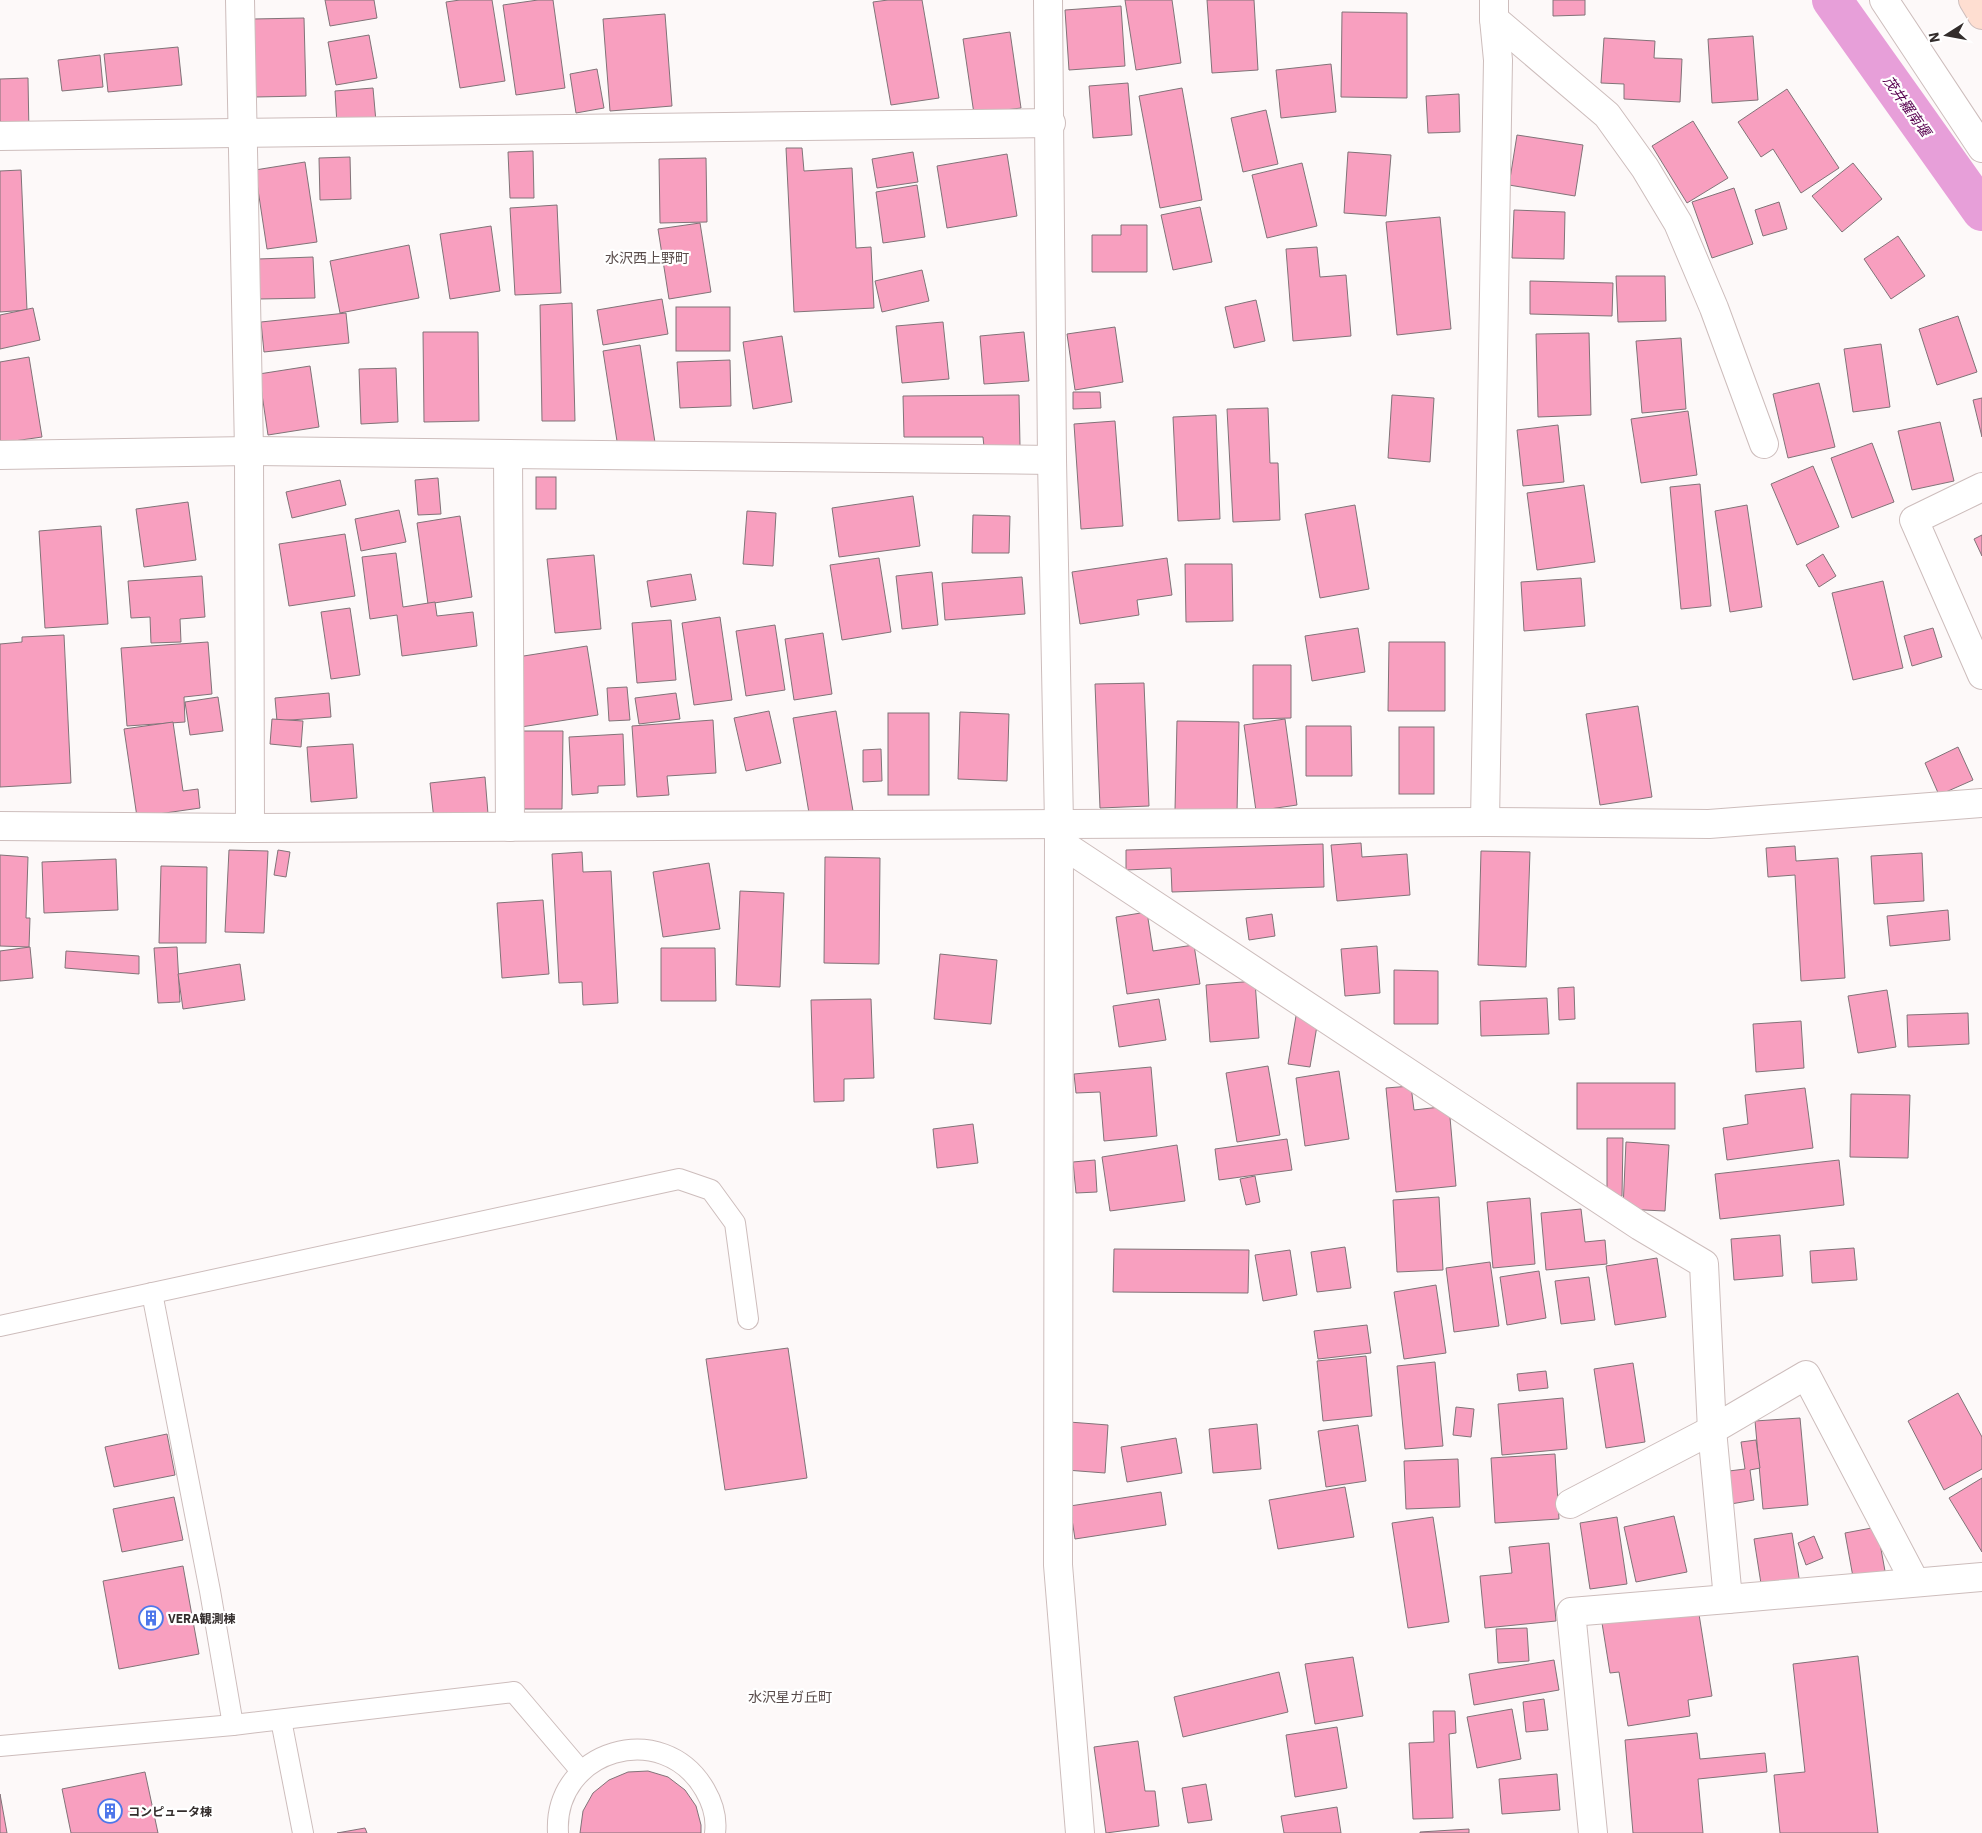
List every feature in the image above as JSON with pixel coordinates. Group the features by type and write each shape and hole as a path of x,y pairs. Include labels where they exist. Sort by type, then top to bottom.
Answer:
{"street":[{"path":"240,0 249,451 250,828"},
{"path":"1048,0 1051,123 1052,460 1059,833 1058,1564 1080,1833"},
{"path":"1884,0 1982,148"},
{"path":"1973,0 1982,15"},
{"path":"1494,10 1607,115 1645,168 1681,231 1714,308 1764,444"},
{"path":"1485,822 1498,60 1494,10"},
{"path":"0,136 1051,123"},
{"path":"0,455 249,451 1052,460"},
{"path":"508,454 510,827"},
{"path":"1982,487 1914,520 1982,675"},
{"path":"0,826 250,828 510,827 1059,833 1485,822 1709,824 1982,803"},
{"path":"1059,833 1640,1226 1704,1264 1712,1430 1728,1599"},
{"path":"1570,1504 1712,1430 1806,1375 1915,1582"},
{"path":"1593,1833 1571,1612 1982,1577"}],"lane":[{"path":"0,1326 680,1180 711,1190 735,1223 748,1319"},
{"path":"152,1293 210,1591 233,1725"},
{"path":"0,1746 281,1720 514,1692 580,1771"},
{"path":"281,1720 303,1833"},
{"path":"558,1833 557,1818 565,1793 580,1771 603,1756 628,1749 655,1751 680,1761 699,1779 712,1802 716,1827 715,1833"}],"building":[{"path":"325,0 374,0 377,18 330,26"},
{"path":"492,0 505,81 460,88 446,2"},
{"path":"553,0 565,88 516,95 503,5"},
{"path":"922,0 939,98 891,105 873,2"},
{"path":"1125,0 1172,0 1181,63 1136,70"},
{"path":"1207,0 1254,0 1258,70 1212,73"},
{"path":"1553,0 1585,0 1585,15 1553,16"},
{"path":"1121,6 1125,66 1069,70 1065,10"},
{"path":"1342,12 1407,13 1407,98 1341,97"},
{"path":"665,14 672,106 610,111 603,19"},
{"path":"304,18 306,96 255,97 253,19"},
{"path":"1010,32 1021,108 974,114 963,39"},
{"path":"369,35 377,78 336,85 328,42"},
{"path":"1753,36 1758,100 1712,103 1708,39"},
{"path":"1604,38 1655,41 1654,58 1682,59 1680,102 1624,99 1624,84 1601,83"},
{"path":"178,47 182,85 108,92 104,54"},
{"path":"100,55 103,87 62,91 58,60"},
{"path":"1331,64 1336,112 1281,118 1276,70"},
{"path":"597,69 604,108 576,113 570,74"},
{"path":"28,78 29,135 0,136 0,79"},
{"path":"1128,83 1132,135 1093,138 1089,86"},
{"path":"373,88 376,122 337,125 335,91"},
{"path":"1182,88 1202,200 1160,208 1139,96"},
{"path":"1787,89 1839,168 1801,193 1773,149 1761,157 1738,122"},
{"path":"1459,94 1460,132 1428,133 1426,96"},
{"path":"1266,110 1278,164 1243,172 1231,118"},
{"path":"1693,121 1728,178 1687,203 1652,146"},
{"path":"1517,135 1583,145 1575,196 1509,185"},
{"path":"786,148 802,148 804,171 852,168 856,248 871,247 874,308 794,312"},
{"path":"533,151 534,198 510,198 508,152"},
{"path":"913,152 918,182 877,188 872,159"},
{"path":"1348,152 1391,155 1386,216 1344,213"},
{"path":"1007,154 1017,216 947,228 937,166"},
{"path":"350,157 351,199 320,200 319,158"},
{"path":"706,158 707,222 660,223 659,159"},
{"path":"305,162 317,242 267,249 255,170"},
{"path":"1302,163 1317,226 1267,238 1252,175"},
{"path":"1853,163 1882,199 1842,232 1812,196"},
{"path":"21,170 27,310 0,312 0,171"},
{"path":"917,185 925,237 883,243 876,192"},
{"path":"1734,188 1753,244 1712,258 1692,202"},
{"path":"1779,202 1787,229 1763,236 1755,210"},
{"path":"557,205 561,293 515,295 510,208"},
{"path":"1200,207 1212,262 1173,270 1161,215"},
{"path":"1514,210 1565,212 1564,259 1512,258"},
{"path":"1440,217 1451,329 1397,335 1386,222"},
{"path":"700,223 711,292 669,299 658,229"},
{"path":"1121,225 1147,225 1147,272 1092,272 1092,235 1121,235"},
{"path":"491,226 500,291 450,299 440,234"},
{"path":"1898,236 1925,276 1891,299 1864,259"},
{"path":"409,245 419,298 340,313 330,261"},
{"path":"1317,247 1320,277 1346,275 1351,336 1293,341 1286,249"},
{"path":"313,257 315,298 259,299 258,259"},
{"path":"922,270 929,301 882,312 875,281"},
{"path":"1616,276 1665,276 1666,321 1618,322"},
{"path":"1530,281 1613,283 1612,316 1530,314"},
{"path":"662,299 668,334 603,345 597,310"},
{"path":"1256,300 1265,341 1234,348 1225,307"},
{"path":"572,303 575,421 542,421 540,305"},
{"path":"676,307 730,307 730,351 676,351"},
{"path":"33,308 40,340 0,349 0,315"},
{"path":"346,313 349,343 264,352 261,322"},
{"path":"1958,316 1977,372 1937,385 1919,329"},
{"path":"943,322 949,379 902,383 896,326"},
{"path":"1115,327 1123,382 1075,390 1067,334"},
{"path":"423,332 478,332 479,421 424,422"},
{"path":"1024,332 1029,381 984,384 980,336"},
{"path":"1589,333 1591,415 1538,417 1536,334"},
{"path":"782,336 792,402 753,409 743,342"},
{"path":"1681,338 1686,409 1642,413 1636,341"},
{"path":"1881,344 1890,407 1853,412 1844,349"},
{"path":"640,345 656,449 619,454 603,351"},
{"path":"29,357 42,437 0,443 0,362"},
{"path":"730,360 731,406 680,408 677,362"},
{"path":"310,366 319,427 268,435 259,374"},
{"path":"396,368 398,422 361,424 359,369"},
{"path":"1819,383 1835,447 1788,458 1773,394"},
{"path":"1073,392 1100,392 1101,408 1073,409"},
{"path":"1019,395 1020,446 984,447 983,437 904,437 903,396"},
{"path":"1392,395 1434,398 1430,462 1388,458"},
{"path":"1982,398 1982,437 1973,400"},
{"path":"1268,408 1270,463 1278,463 1280,520 1233,522 1227,409"},
{"path":"1688,411 1697,475 1641,483 1631,419"},
{"path":"1216,415 1220,519 1178,521 1173,417"},
{"path":"1115,421 1123,526 1081,529 1074,424"},
{"path":"1940,422 1954,481 1912,490 1898,431"},
{"path":"1558,425 1564,482 1523,486 1517,430"},
{"path":"1872,443 1894,502 1852,518 1831,458"},
{"path":"1813,466 1839,527 1797,545 1771,484"},
{"path":"536,477 556,477 556,509 536,509"},
{"path":"438,478 441,514 418,515 415,480"},
{"path":"340,480 346,505 292,518 286,492"},
{"path":"1700,484 1711,606 1681,609 1670,487"},
{"path":"1584,485 1595,562 1537,570 1527,493"},
{"path":"913,496 920,546 839,557 832,508"},
{"path":"188,502 196,560 144,567 136,509"},
{"path":"1355,505 1369,589 1320,598 1305,514"},
{"path":"1747,505 1762,607 1730,612 1715,511"},
{"path":"399,510 406,542 361,551 355,519"},
{"path":"747,511 776,513 773,566 743,564"},
{"path":"973,515 1010,516 1009,553 972,553"},
{"path":"460,516 472,597 428,604 417,523"},
{"path":"101,526 108,624 45,628 39,531"},
{"path":"345,534 355,596 289,606 279,544"},
{"path":"1982,535 1982,556 1974,539"},
{"path":"396,553 403,607 435,602 437,616 473,612 477,646 402,656 397,615 370,619 362,557"},
{"path":"1823,554 1836,576 1819,587 1806,565"},
{"path":"594,555 601,629 555,633 547,559"},
{"path":"879,558 891,632 842,640 830,565"},
{"path":"1167,558 1172,595 1137,600 1139,615 1080,624 1072,572"},
{"path":"1185,564 1232,564 1233,621 1186,622"},
{"path":"932,572 938,625 902,629 896,576"},
{"path":"691,574 696,600 651,607 647,581"},
{"path":"202,576 205,617 180,619 181,642 151,643 150,617 131,618 128,581"},
{"path":"1022,577 1025,614 945,620 942,583"},
{"path":"1581,578 1585,626 1524,631 1521,582"},
{"path":"1883,581 1903,668 1853,680 1832,593"},
{"path":"350,608 360,675 331,679 321,612"},
{"path":"720,617 732,700 694,705 682,623"},
{"path":"671,620 676,680 637,683 632,623"},
{"path":"775,625 785,690 746,696 736,631"},
{"path":"1358,628 1365,672 1312,681 1305,636"},
{"path":"1933,628 1942,657 1912,666 1904,636"},
{"path":"823,633 832,694 794,700 785,639"},
{"path":"64,635 71,783 0,787 0,644 22,642 22,637"},
{"path":"208,642 212,694 184,697 185,722 127,726 121,648"},
{"path":"1389,642 1445,642 1445,711 1388,711"},
{"path":"587,646 598,715 521,727 511,658"},
{"path":"1253,665 1291,665 1291,718 1253,719"},
{"path":"1144,683 1149,806 1100,808 1095,684"},
{"path":"627,687 630,720 609,721 607,688"},
{"path":"329,693 331,717 277,721 275,698"},
{"path":"676,693 680,719 639,724 635,698"},
{"path":"218,697 223,731 190,735 185,702"},
{"path":"1638,706 1652,797 1600,805 1586,714"},
{"path":"769,711 781,763 746,771 734,718"},
{"path":"836,711 853,811 810,819 793,718"},
{"path":"960,712 1009,714 1007,781 958,779"},
{"path":"888,713 929,713 929,795 888,795"},
{"path":"272,719 303,721 301,747 270,744"},
{"path":"1285,719 1297,805 1256,811 1244,725"},
{"path":"713,720 716,773 667,776 669,795 637,797 632,726"},
{"path":"1177,721 1239,722 1237,812 1175,810"},
{"path":"173,722 183,791 198,789 200,808 137,817 124,729"},
{"path":"1306,726 1351,726 1352,776 1306,776"},
{"path":"1399,727 1434,727 1434,794 1399,794"},
{"path":"520,731 563,731 562,809 519,809"},
{"path":"623,734 625,785 598,786 598,793 572,795 569,737"},
{"path":"353,744 357,798 311,802 307,747"},
{"path":"1958,747 1973,780 1939,795 1925,763"},
{"path":"881,749 882,781 863,782 863,750"},
{"path":"485,777 488,814 434,820 430,783"},
{"path":"1361,843 1362,857 1407,854 1410,895 1337,901 1331,845"},
{"path":"1323,844 1324,887 1172,892 1171,868 1126,870 1126,850"},
{"path":"1795,846 1796,861 1838,858 1845,978 1801,981 1795,875 1768,877 1766,848"},
{"path":"229,850 268,851 264,933 225,932"},
{"path":"278,850 290,852 286,877 274,875"},
{"path":"1481,851 1530,852 1526,967 1478,965"},
{"path":"582,852 583,872 611,871 618,1003 583,1005 582,982 559,983 552,854"},
{"path":"1922,853 1924,901 1874,904 1871,856"},
{"path":"0,855 28,857 26,918 30,918 29,947 0,946"},
{"path":"825,857 880,858 879,964 824,963"},
{"path":"116,859 118,910 44,913 42,862"},
{"path":"709,863 720,929 663,937 653,872"},
{"path":"161,866 207,867 206,943 159,943"},
{"path":"740,891 784,893 780,987 736,985"},
{"path":"543,900 549,974 502,978 497,903"},
{"path":"1948,910 1950,940 1890,946 1887,916"},
{"path":"1147,912 1153,951 1194,945 1200,984 1127,994 1116,917"},
{"path":"1272,914 1275,936 1249,940 1246,918"},
{"path":"1377,946 1380,993 1345,996 1341,949"},
{"path":"30,947 33,978 0,981 0,951"},
{"path":"177,947 180,1002 158,1003 154,948"},
{"path":"661,948 715,948 716,1001 661,1001"},
{"path":"66,951 139,956 139,974 65,968"},
{"path":"940,954 997,960 991,1024 934,1019"},
{"path":"240,964 245,1000 183,1009 178,974"},
{"path":"1394,970 1438,971 1438,1024 1394,1024"},
{"path":"1255,981 1259,1038 1210,1042 1206,985"},
{"path":"1574,987 1575,1019 1559,1020 1558,988"},
{"path":"1887,990 1896,1047 1858,1053 1848,996"},
{"path":"1547,998 1549,1034 1481,1036 1480,1001"},
{"path":"871,999 874,1078 844,1079 844,1101 814,1102 811,1000"},
{"path":"1159,999 1166,1040 1119,1047 1113,1006"},
{"path":"1968,1013 1969,1044 1908,1047 1907,1015"},
{"path":"1296,1016 1318,1020 1310,1067 1288,1064"},
{"path":"1801,1021 1804,1068 1756,1072 1753,1024"},
{"path":"1268,1066 1280,1135 1237,1142 1226,1073"},
{"path":"1151,1067 1157,1136 1104,1141 1100,1092 1076,1093 1074,1074"},
{"path":"1339,1071 1349,1139 1305,1146 1296,1078"},
{"path":"1577,1083 1675,1083 1675,1129 1577,1129"},
{"path":"1411,1086 1414,1110 1449,1106 1456,1186 1396,1192 1386,1088"},
{"path":"1805,1088 1813,1148 1727,1160 1723,1128 1748,1124 1745,1095"},
{"path":"1851,1094 1910,1095 1908,1158 1850,1157"},
{"path":"973,1124 978,1163 937,1168 933,1129"},
{"path":"1607,1138 1623,1138 1622,1196 1607,1196"},
{"path":"1287,1139 1292,1170 1219,1180 1215,1149"},
{"path":"1626,1142 1669,1145 1665,1211 1623,1209"},
{"path":"1177,1145 1185,1201 1110,1211 1102,1157"},
{"path":"1095,1160 1097,1192 1076,1193 1073,1162"},
{"path":"1839,1160 1844,1205 1720,1219 1715,1174"},
{"path":"1255,1176 1260,1202 1246,1205 1240,1179"},
{"path":"1439,1197 1443,1270 1397,1272 1393,1200"},
{"path":"1530,1198 1535,1264 1493,1268 1487,1202"},
{"path":"1581,1209 1585,1242 1605,1240 1607,1264 1546,1270 1541,1213"},
{"path":"1780,1235 1783,1276 1734,1280 1731,1239"},
{"path":"1345,1247 1351,1288 1317,1292 1311,1252"},
{"path":"1854,1248 1857,1280 1812,1283 1810,1251"},
{"path":"1114,1249 1249,1250 1248,1293 1113,1292"},
{"path":"1290,1250 1297,1295 1263,1301 1255,1255"},
{"path":"1657,1258 1666,1317 1615,1325 1606,1266"},
{"path":"1490,1262 1499,1326 1454,1332 1446,1268"},
{"path":"1539,1271 1546,1318 1507,1325 1500,1277"},
{"path":"1589,1277 1595,1320 1561,1324 1555,1281"},
{"path":"1436,1285 1446,1353 1404,1359 1394,1292"},
{"path":"1367,1325 1371,1353 1318,1359 1314,1331"},
{"path":"788,1348 807,1478 725,1490 706,1359"},
{"path":"1366,1356 1372,1416 1323,1421 1317,1361"},
{"path":"1435,1362 1443,1446 1405,1449 1397,1366"},
{"path":"1633,1363 1645,1442 1606,1448 1594,1369"},
{"path":"1546,1371 1548,1388 1519,1391 1517,1374"},
{"path":"1958,1393 1982,1437 1982,1469 1944,1490 1908,1421"},
{"path":"1563,1398 1567,1449 1502,1455 1498,1404"},
{"path":"1456,1407 1474,1409 1471,1437 1453,1435"},
{"path":"1800,1418 1808,1505 1763,1509 1755,1421"},
{"path":"1069,1422 1108,1425 1105,1473 1066,1470"},
{"path":"1257,1424 1261,1469 1213,1473 1209,1429"},
{"path":"1358,1425 1366,1481 1326,1487 1318,1431"},
{"path":"167,1434 175,1475 114,1487 105,1447"},
{"path":"1176,1438 1182,1473 1127,1482 1121,1447"},
{"path":"1756,1440 1760,1468 1750,1470 1754,1500 1725,1505 1721,1472 1745,1469 1741,1442"},
{"path":"1555,1454 1559,1519 1495,1523 1491,1458"},
{"path":"1458,1459 1460,1507 1406,1509 1404,1461"},
{"path":"1982,1478 1982,1552 1949,1498"},
{"path":"1345,1487 1354,1537 1278,1549 1269,1500"},
{"path":"1161,1492 1166,1525 1075,1539 1070,1506"},
{"path":"174,1497 183,1540 122,1552 113,1509"},
{"path":"1674,1516 1687,1572 1636,1582 1624,1527"},
{"path":"1433,1517 1449,1622 1408,1628 1392,1523"},
{"path":"1617,1517 1627,1584 1590,1589 1580,1523"},
{"path":"1877,1527 1885,1571 1853,1577 1845,1533"},
{"path":"1792,1533 1800,1584 1762,1590 1754,1539"},
{"path":"1814,1536 1823,1558 1806,1565 1798,1543"},
{"path":"1549,1543 1556,1621 1485,1628 1480,1576 1512,1573 1509,1547"},
{"name":"VERA観測棟","path":"183,1566 199,1654 119,1669 103,1581"},
{"path":"1698,1608 1712,1696 1688,1700 1690,1716 1628,1726 1619,1672 1610,1673 1602,1623"},
{"path":"1527,1628 1529,1661 1498,1663 1496,1629"},
{"path":"1858,1656 1878,1833 1780,1833 1774,1775 1805,1772 1793,1664"},
{"path":"1353,1657 1363,1716 1315,1724 1305,1664"},
{"path":"1554,1660 1559,1690 1474,1705 1469,1674"},
{"path":"1279,1672 1288,1712 1183,1737 1174,1697"},
{"path":"1544,1699 1548,1730 1526,1732 1523,1702"},
{"path":"1512,1709 1521,1759 1477,1768 1467,1717"},
{"path":"1433,1711 1455,1711 1456,1733 1449,1734 1453,1818 1413,1819 1409,1743 1434,1742"},
{"path":"1337,1727 1347,1788 1295,1797 1286,1735"},
{"path":"1697,1733 1700,1759 1765,1753 1767,1772 1698,1779 1703,1833 1633,1833 1625,1740"},
{"path":"1138,1741 1145,1791 1155,1791 1159,1826 1106,1833 1094,1747"},
{"path":"648,1771 668,1777 685,1790 696,1806 701,1833 580,1833 583,1811 593,1793 609,1780 628,1772"},
{"name":"コンピュータ棟","path":"145,1772 158,1833 71,1833 62,1789"},
{"path":"1557,1774 1560,1810 1502,1814 1499,1779"},
{"path":"1206,1784 1212,1820 1188,1823 1182,1788"},
{"path":"0,1794 7,1833 0,1833"},
{"path":"1337,1807 1341,1833 1284,1833 1281,1816"},
{"path":"365,1828 367,1833 337,1833"},
{"path":"1469,1829 1469,1833 1420,1833 1420,1832"}],"waterway":[{"name":"茂井羅南堰","path":"1832,0 1982,211"}],"place":[{"name":"VERA観測棟","path":"151,1618"},
{"name":"コンピュータ棟","path":"110,1811"}],"district":[{"name":"水沢西上野町","path":"647,258"},
{"name":"水沢星ガ丘町","path":"790,1697"}]}
